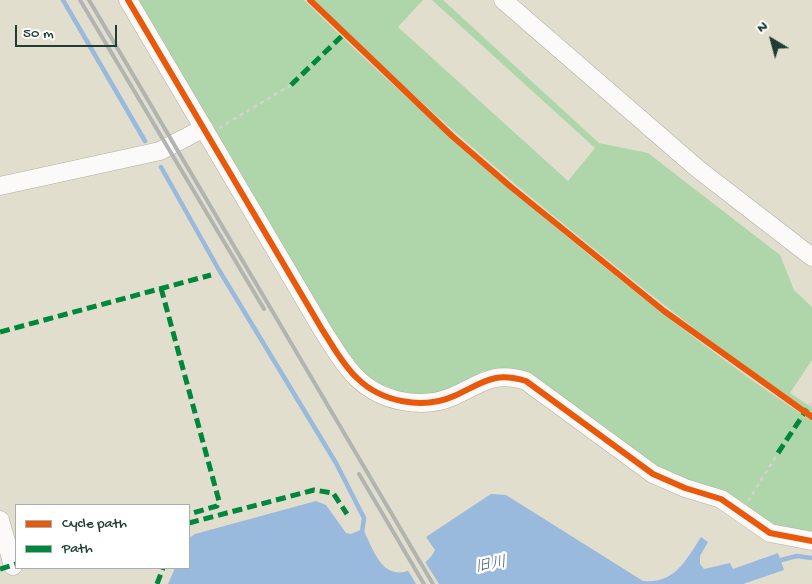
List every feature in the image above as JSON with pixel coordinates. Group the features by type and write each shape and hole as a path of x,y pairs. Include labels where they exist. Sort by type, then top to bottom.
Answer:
{"street":[{"path":"128,0 209,130 323,331 345,363 366,386 390,398 422,402 452,397 492,378 514,378 526,381 653,474 685,488 721,499 770,533 812,541"},
{"path":"503,0 698,169 812,257"},
{"path":"0,186 160,151 209,130"},
{"path":"0,520 13,566"}],"path":[{"path":"209,130 291,85"},
{"path":"809,406 812,402"},
{"path":"744,507 778,453"}],"green space":[{"path":"134,0 304,0 443,130 588,254 698,341 812,421 812,533 775,526 668,474 502,370 483,371 466,382 441,392 420,395 402,393 365,377 341,346"},
{"path":"314,0 423,0 398,27 568,181 595,148 432,0 443,0 599,143 648,153 780,255 794,290 812,307 812,360 790,393 811,407 812,405 812,413 698,331 553,215 482,156 414,95"}],"water":[{"name":"旧川","path":"491,494 506,495 643,581 663,579 678,569 701,537 708,542 700,556 700,564 704,569 730,563 733,569 778,553 784,570 743,584 168,584 175,569 190,569 190,537 195,534 316,501 326,505 346,533 351,534 363,529 376,556 382,564 395,572 404,572 415,568 429,559 435,550 426,537"}],"pier":[{"path":"424,560 439,584 416,584 407,569"}],"waterway":[{"path":"63,0 145,141"},
{"path":"161,167 219,270 336,463 364,518 362,532"},
{"path":"777,561 797,556 812,558"}],"railway":[{"path":"80,0 264,309"},
{"path":"89,0 433,584"},
{"path":"359,474 424,584"}],"marked path":[{"path":"291,85 344,34"},
{"path":"0,332 211,275"},
{"path":"161,288 219,501 217,506 190,514"},
{"path":"778,453 807,409"},
{"path":"190,523 314,490 333,493 347,514"},
{"path":"0,569 15,564"},
{"path":"157,584 163,569"}],"cycle path":[{"path":"128,0 323,331 347,367 367,386 390,398 416,403 442,400 496,378 505,377 526,381 653,474 685,488 721,499 770,533 812,541"},
{"path":"310,0 452,136 511,187 664,311 812,417"}]}
